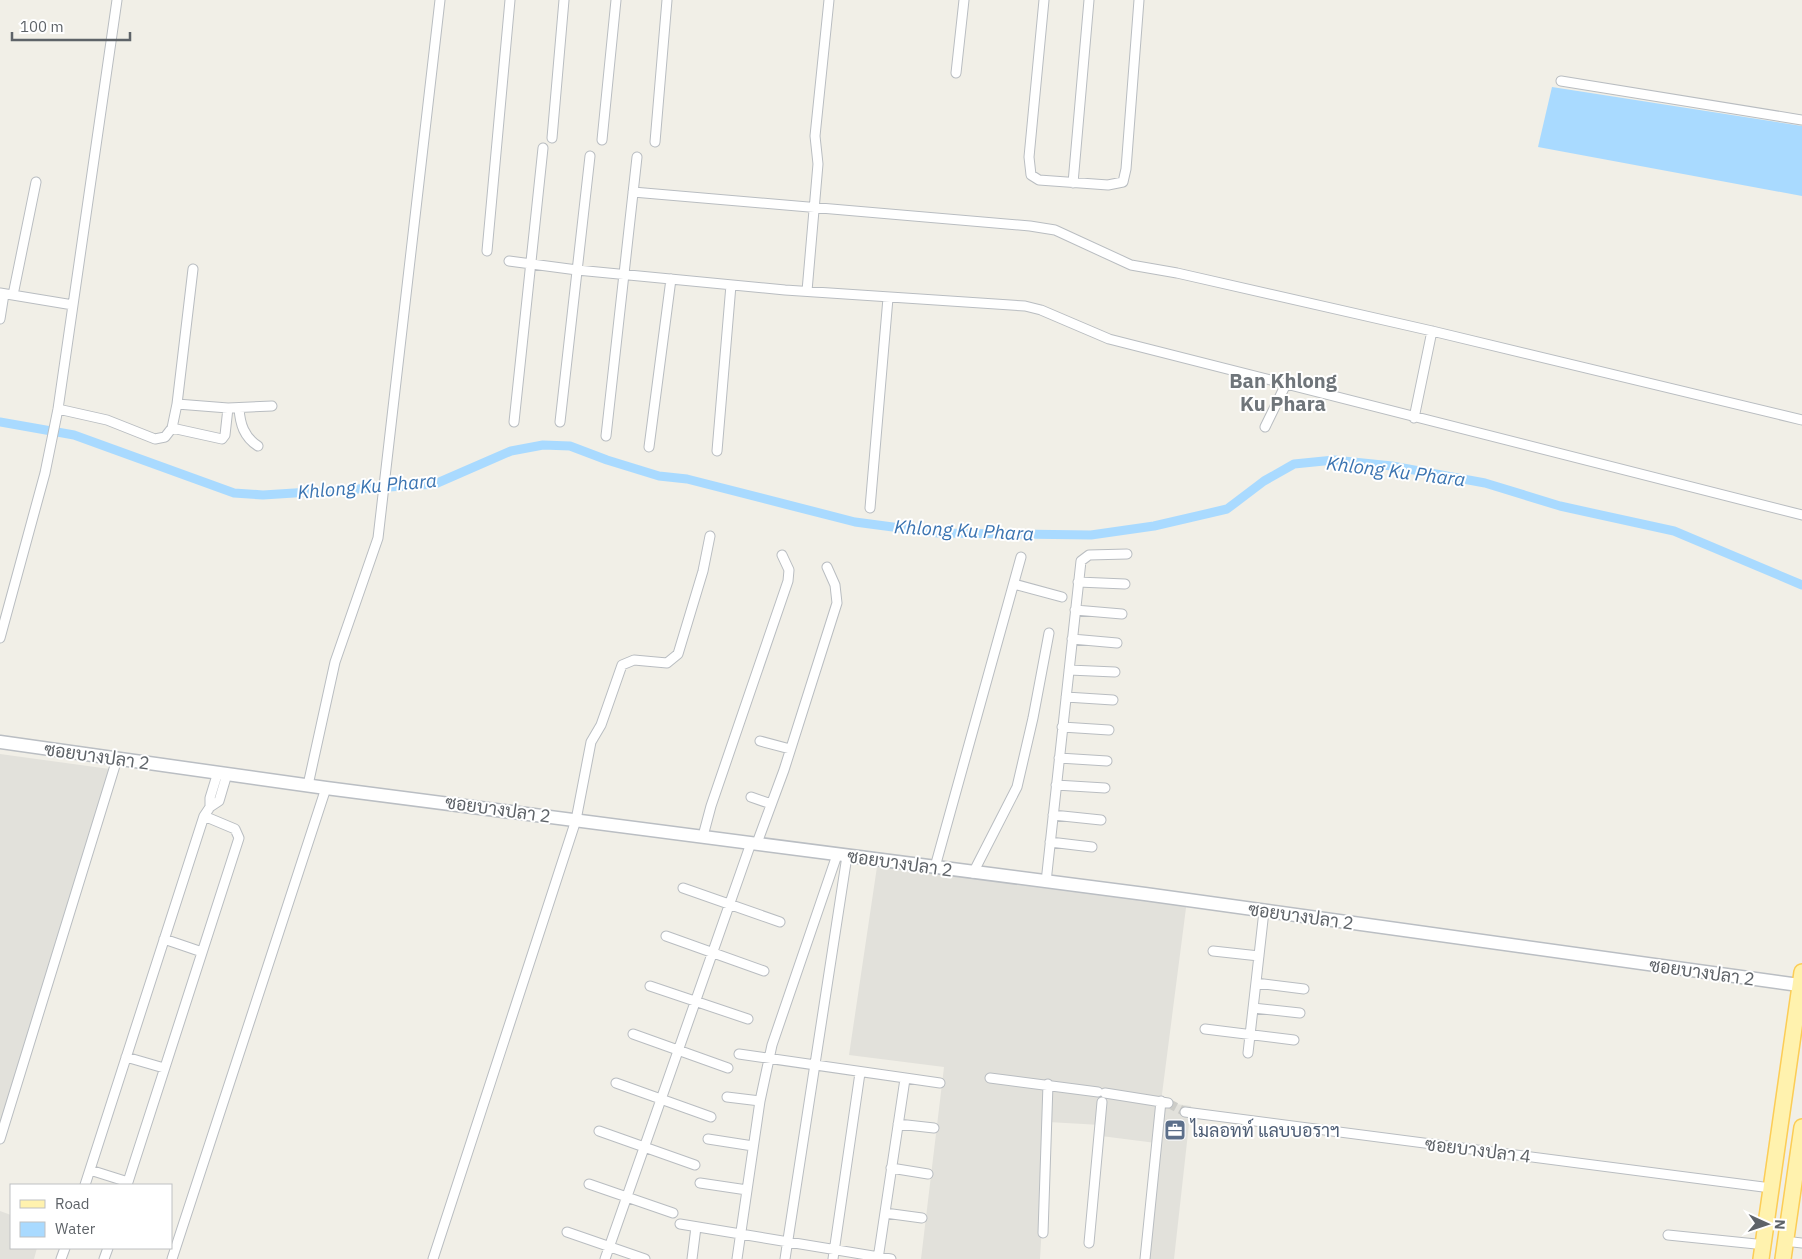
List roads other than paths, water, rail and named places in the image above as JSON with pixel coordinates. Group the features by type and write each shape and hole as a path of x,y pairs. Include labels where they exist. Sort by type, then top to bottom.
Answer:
{"main road":[{"path":"1761,1259 1800,979"},
{"path":"1783,1259 1802,1127"},
{"path":"1792,1259 1798,1242 1793,1188"},
{"path":"1752,1259 1771,1191"}],"street":[{"path":"0,638 51,447 118,0"},
{"path":"308,785 335,662 378,538 440,0"},
{"path":"487,252 510,0"},
{"path":"552,138 564,0"},
{"path":"602,140 616,0"},
{"path":"656,142 668,0"},
{"path":"807,291 818,164 815,136 829,0"},
{"path":"956,73 964,0"},
{"path":"1044,0 1029,170 1033,178 1038,180 1118,185 1125,177 1139,0"},
{"path":"1073,183 1089,0"},
{"path":"1561,81 1802,120"},
{"path":"514,422 543,148"},
{"path":"560,422 590,156"},
{"path":"606,436 637,157"},
{"path":"0,319 36,182"},
{"path":"633,192 1030,226 1055,230 1131,265 1177,273 1432,330 1802,420"},
{"path":"509,261 577,270 731,285 1032,308 1109,339 1285,386 1802,516"},
{"path":"58,409 107,420 155,439 165,437 172,428 177,404 193,269"},
{"path":"649,447 671,279"},
{"path":"717,451 731,285"},
{"path":"6,294 73,305"},
{"path":"870,508 888,298"},
{"path":"1414,418 1432,330"},
{"path":"1265,427 1285,386"},
{"path":"177,404 228,408 272,406"},
{"path":"172,428 222,439 225,435 228,408"},
{"path":"239,408 243,429 250,441 258,446"},
{"path":"433,1259 576,820 591,742 601,725 620,669 629,661 662,664 676,657 703,571 710,536"},
{"path":"1046,882 1081,561 1084,557 1095,554 1127,554"},
{"path":"703,836 712,803 788,581 789,570 782,555"},
{"path":"935,867 1021,557"},
{"path":"605,1259 729,905 771,804 837,603 835,585 827,567"},
{"path":"1078,582 1125,584"},
{"path":"1014,584 1062,597"},
{"path":"1075,610 1122,614"},
{"path":"973,873 1017,787 1033,718 1049,633"},
{"path":"1072,639 1117,643"},
{"path":"1069,670 1115,672"},
{"path":"1066,697 1114,700"},
{"path":"1062,727 1109,730"},
{"path":"760,741 790,749"},
{"name":"ซอยบางปลา 2","path":"0,742 326,788 703,836 842,856 1800,979"},
{"path":"1059,758 1107,761"},
{"path":"0,1139 117,759"},
{"path":"85,1184 204,816 210,807 219,801 222,773"},
{"path":"1056,784 1105,788"},
{"path":"172,1259 326,788"},
{"path":"751,797 771,804"},
{"path":"1053,815 1101,820"},
{"path":"90,1170 128,1184 239,838 235,829 204,816"},
{"path":"1050,842 1092,847"},
{"path":"737,1259 760,1101 769,1058 828,881 842,856"},
{"path":"785,1259 813,1066 843,883 842,856"},
{"path":"828,881 843,883"},
{"path":"684,888 780,922"},
{"path":"1248,1053 1264,911"},
{"path":"666,936 764,971"},
{"path":"164,939 202,952"},
{"path":"1213,951 1259,956"},
{"path":"1256,983 1304,989"},
{"path":"650,986 748,1019"},
{"path":"1253,1008 1300,1013"},
{"path":"1205,1029 1250,1033 1294,1040"},
{"path":"633,1034 728,1068"},
{"path":"739,1054 860,1073 940,1083"},
{"path":"126,1057 164,1068"},
{"path":"833,1254 860,1073"},
{"path":"990,1078 1048,1084 1102,1096 1164,1102 1145,1259"},
{"path":"878,1258 905,1079"},
{"path":"616,1083 711,1118"},
{"path":"1043,1233 1048,1084"},
{"path":"728,1096 760,1101"},
{"path":"1088,1243 1102,1096"},
{"name":"ซอยบางปลา 4","path":"1185,1112 1771,1191"},
{"path":"898,1124 934,1128"},
{"path":"599,1131 695,1165"},
{"path":"708,1139 753,1146"},
{"path":"892,1168 928,1174"},
{"path":"700,1183 747,1190"},
{"path":"589,1184 674,1213"},
{"path":"885,1213 922,1218"},
{"path":"680,1224 788,1243 833,1254 891,1259"},
{"path":"692,1259 696,1227"},
{"path":"567,1232 645,1259"},
{"path":"1668,1235 1756,1244"}],"water":[{"path":"1552,87 1802,126 1802,196 1538,147"}],"waterway":[{"name":"Khlong Ku Phara","path":"0,422 74,435 234,493 263,495 435,484 511,451 543,445 570,446 659,476 687,479 855,522 938,533 1091,535 1154,526 1227,509 1264,481 1294,464 1334,460 1392,466 1485,483 1560,506 1674,531 1802,585"}],"tunnel":[{"path":"1168,1103 1185,1112"}],"place":[{"name":"ไมลอทท์ แลบบอราฯ","path":"1175,1130"}],"district":[{"name":"Ban Khlong Ku Phara","path":"1283,392"}]}
